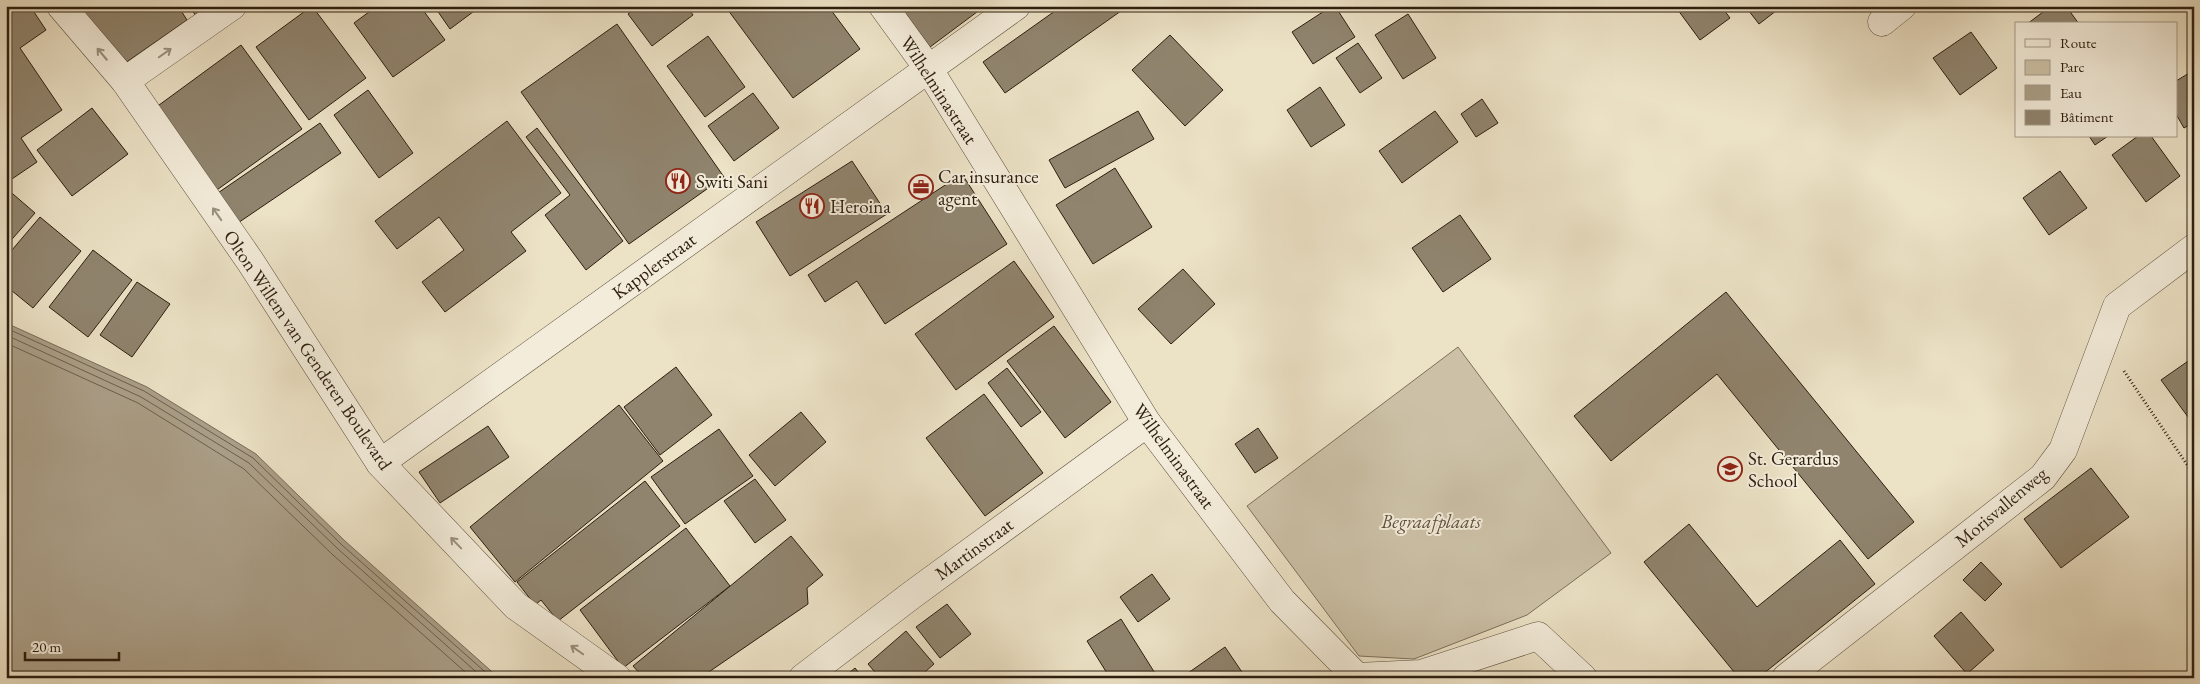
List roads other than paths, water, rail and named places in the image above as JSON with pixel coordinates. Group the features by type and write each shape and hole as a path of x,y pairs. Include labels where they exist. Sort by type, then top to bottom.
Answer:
{"street":[{"name":"Olton Willem van Genderen Boulevard","path":"61,6 125,81 250,261 380,463 516,606 617,678"},
{"path":"125,81 232,6"},
{"name":"Wilhelminastraat","path":"883,6 928,68 1146,423 1282,601 1357,677 1421,674 1538,636 1583,678"},
{"name":"Kapplerstraat","path":"380,463 1016,6"},
{"name":"Morisvallenweg","path":"1786,678 2043,476 2063,450 2118,306 2194,248"},
{"name":"Martinstraat","path":"803,678 913,594 1146,423"}],"water":[{"path":"6,323 147,387 256,454 345,541 499,678 6,678"}],"place":[{"name":"Switi Sani","path":"678,181"},
{"name":"Car insurance agent","path":"921,187"},
{"name":"Heroina","path":"812,206"},
{"name":"St. Gerardus School","path":"1730,469"}],"park label":[{"name":"Begraafplaats","path":"1431,521"}]}
